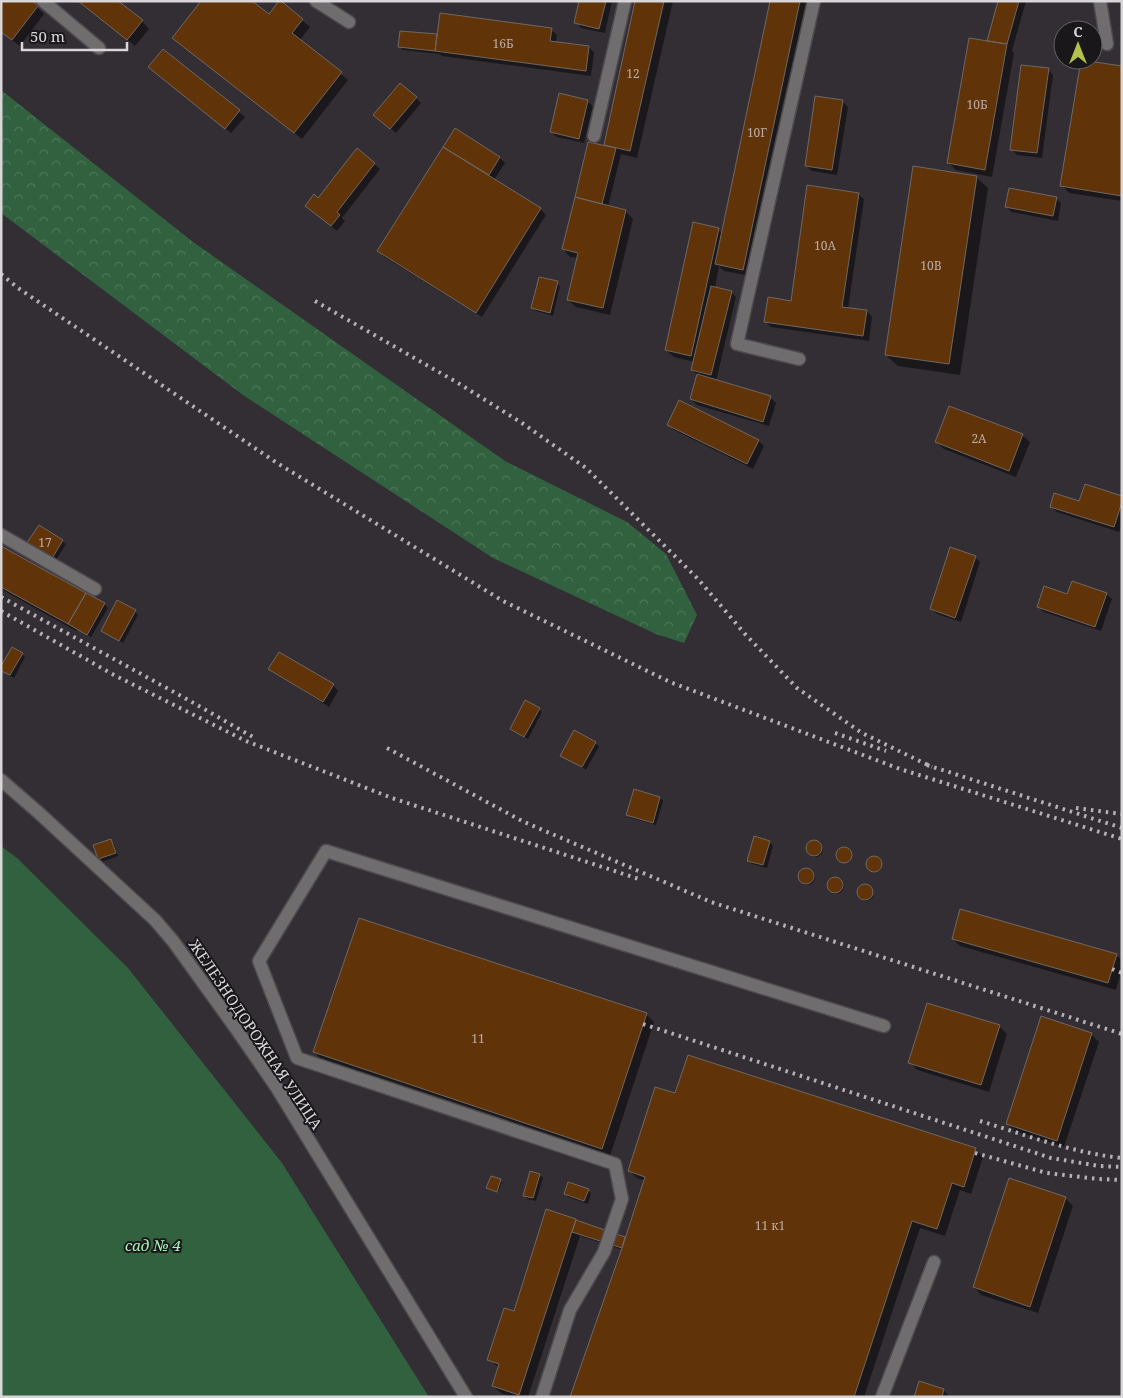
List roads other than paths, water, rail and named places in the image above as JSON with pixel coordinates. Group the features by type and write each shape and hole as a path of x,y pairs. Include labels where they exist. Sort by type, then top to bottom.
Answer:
{"street":[{"path":"44,1 100,48"},
{"path":"316,1 349,22"},
{"path":"594,136 625,1"},
{"path":"799,359 737,344 814,1"},
{"path":"1100,1 1107,44"},
{"path":"1,536 95,590"},
{"name":"ЖЕЛЕЗНОДОРОЖНАЯ УЛИЦА","path":"1,780 155,920 173,941 277,1088 468,1395"},
{"path":"542,1397 570,1310 604,1252 622,1199 615,1164 297,1058 259,961 326,851 884,1026"},
{"path":"882,1397 934,1262"}],"railway":[{"path":"1,274 18,288 277,463 503,601 670,682 900,769 1122,839"},
{"path":"315,301 458,383 522,423 586,468 698,579 745,634 797,688 862,733 932,767"},
{"path":"1,597 253,737"},
{"path":"1,611 114,675 246,741 392,798 642,880"},
{"path":"835,733 886,751"},
{"path":"387,748 524,822 711,902 1122,1034"},
{"path":"927,765 1122,828"},
{"path":"1076,808 1122,814"},
{"path":"1112,969 1122,973"},
{"path":"643,1024 1051,1158 1099,1166 1122,1167"},
{"path":"980,1121 1068,1148 1122,1158"},
{"path":"975,1153 1047,1173 1122,1180"}],"park label":[{"name":"сад № 4","path":"153,1245"}]}
